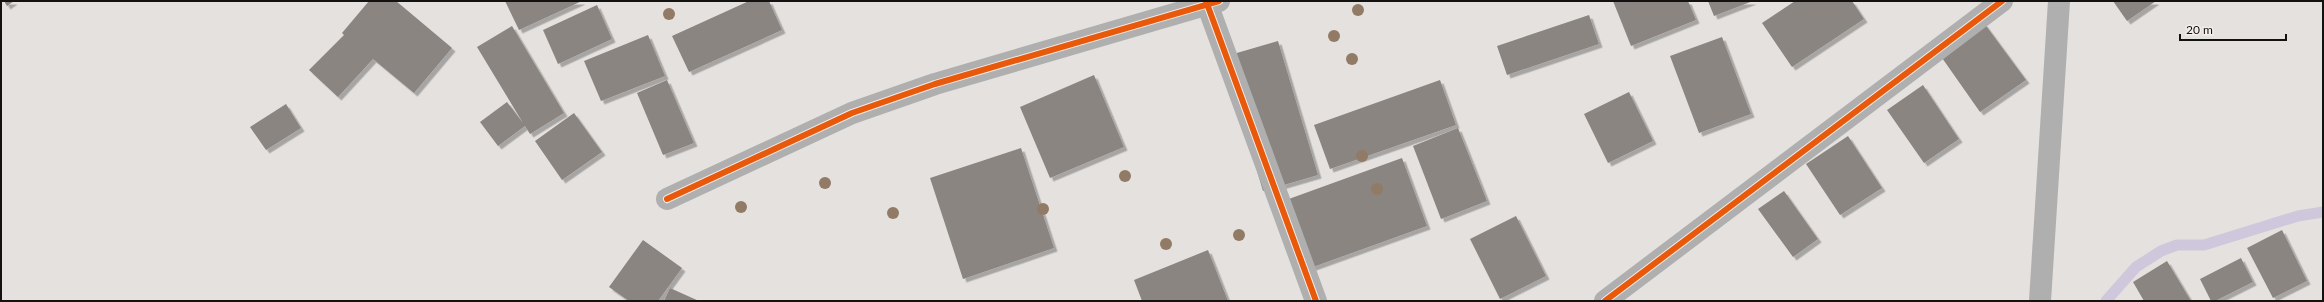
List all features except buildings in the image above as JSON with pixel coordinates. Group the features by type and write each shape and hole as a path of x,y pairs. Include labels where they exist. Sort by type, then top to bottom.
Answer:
{"street":[{"path":"1605,301 2002,1"},
{"path":"2040,301 2060,1"},
{"path":"666,199 859,110 935,84 1211,2 1316,301"}],"waterway":[{"path":"2106,301 2136,267 2161,251 2177,245 2204,245 2298,216 2323,212"}],"cycle path":[{"path":"1206,1 1316,301"},
{"path":"667,199 852,113 935,84 1219,1"},
{"path":"1605,301 2002,1"}]}
